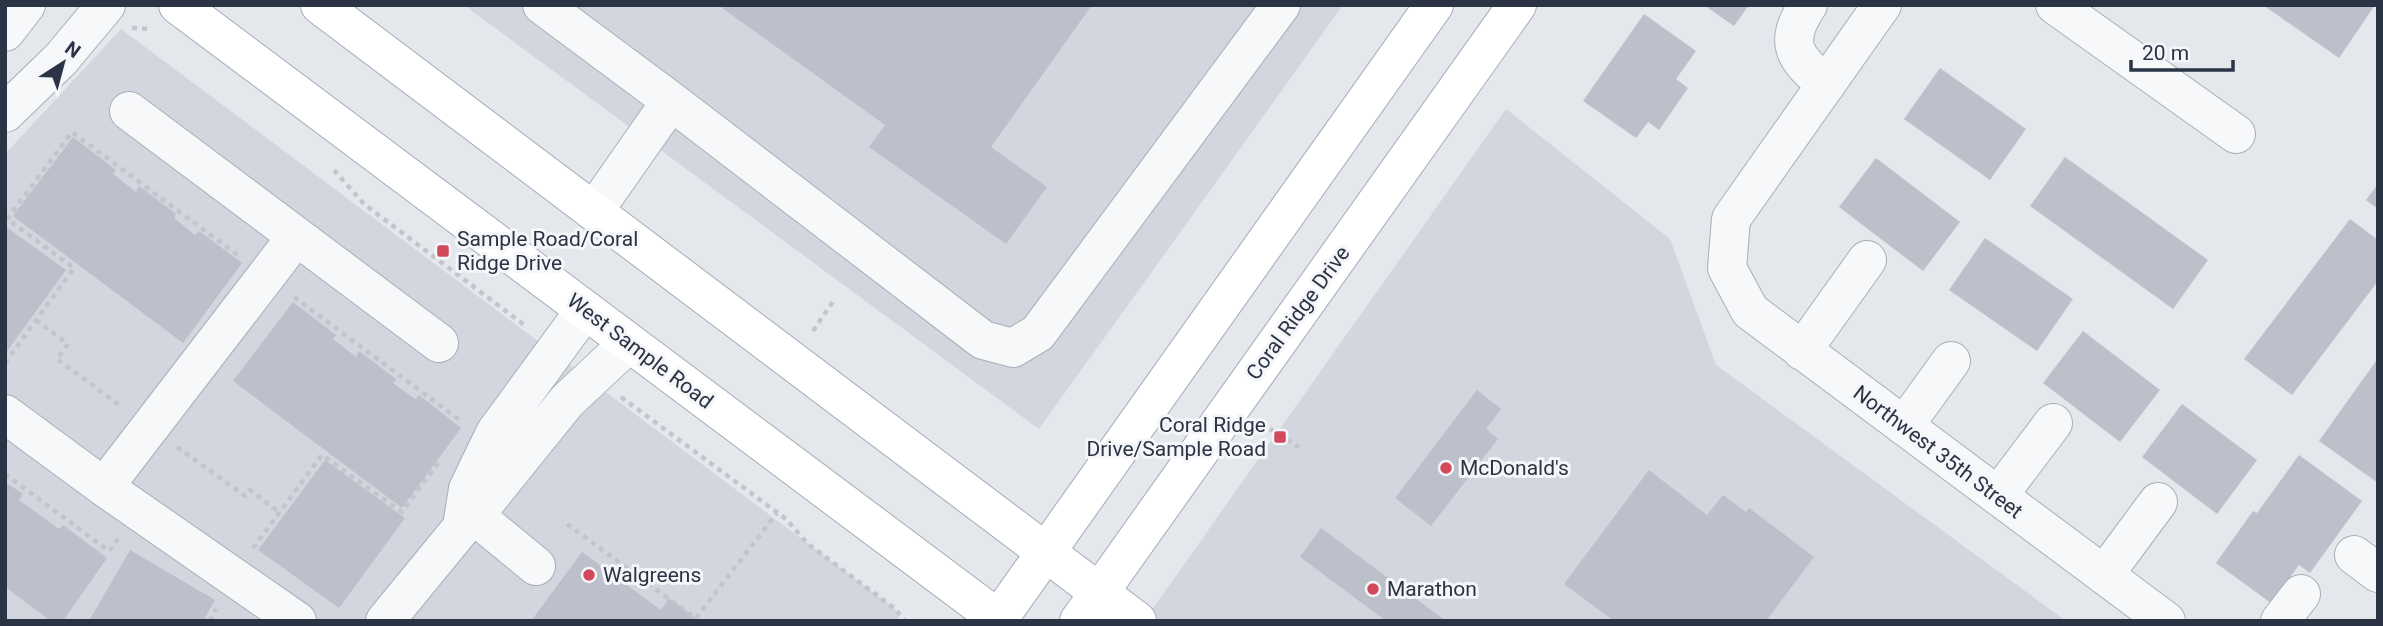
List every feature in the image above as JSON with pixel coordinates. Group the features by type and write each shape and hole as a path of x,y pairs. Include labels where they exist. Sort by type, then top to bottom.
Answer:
{"main road":[{"name":"West Sample Road","path":"178,5 999,620"},
{"path":"320,5 1046,551 1089,606 1137,621"},
{"path":"999,620 1434,5"},
{"name":"Coral Ridge Drive","path":"1089,606 1517,5"}],"street":[{"path":"5,32 26,5"},
{"path":"5,113 61,59 106,5"},
{"path":"541,5 983,340 1013,348 1038,333 1281,5"},
{"path":"1808,5 1800,17 1794,36 1796,53 1802,64 1826,85 1882,5"},
{"path":"2055,5 2236,134"},
{"name":"Northwest 35th Street","path":"1826,85 1731,219 1727,268 1749,311 2166,621"},
{"path":"594,211 671,101"},
{"path":"129,111 439,343"},
{"path":"104,488 296,237"},
{"path":"1802,351 1867,260"},
{"path":"468,521 468,489 495,433 585,310"},
{"path":"386,621 567,401 629,343"},
{"path":"1904,426 1951,361"},
{"path":"5,414 104,488 234,577 282,616"},
{"path":"1998,496 2053,423"},
{"path":"2104,575 2158,502"},
{"path":"468,521 536,566"}],"path":[{"path":"329,163 363,204 556,349"},
{"path":"813,331 834,300"},
{"path":"36,320 68,344 57,359 245,496 250,490 279,512"},
{"path":"593,377 778,513 808,544 894,608 905,621"},
{"path":"1270,429 1299,447"},
{"path":"209,621 234,577 322,454"},
{"path":"567,524 698,620 778,513"}],"shaded area":[{"path":"464,5 1343,5 1039,429"},
{"path":"121,29 894,608 900,621 5,621 5,154"},
{"path":"1506,109 1670,239 1716,365 2066,621 1144,621"}],"building":[{"path":"718,5 1092,5 991,147 1047,187 1006,244 869,147 885,125"},
{"path":"1704,5 1749,5 1734,26"},
{"path":"2263,5 2375,5 2339,58"},
{"path":"1644,14 1696,51 1676,79 1688,88 1659,130 1648,122 1636,138 1583,101"},
{"path":"1940,68 2026,129 1990,180 1904,119"},
{"path":"73,137 116,170 113,174 136,192 139,186 176,214 174,218 195,235 199,231 242,263 183,343 13,216"},
{"path":"2065,157 2208,260 2173,309 2030,206"},
{"path":"1876,158 1960,222 1923,271 1839,207"},
{"path":"2378,184 2378,209 2366,200"},
{"path":"2350,219 2378,240 2378,281 2292,395 2244,359"},
{"path":"5,226 66,270 5,354"},
{"path":"1985,238 2073,299 2037,351 1949,290"},
{"path":"293,302 336,335 333,339 356,357 359,351 396,379 393,383 415,399 419,395 461,428 402,508 233,381"},
{"path":"2083,331 2160,390 2120,442 2043,383"},
{"path":"2376,361 2378,362 2378,483 2319,441"},
{"name":"McDonald's","path":"1477,390 1501,409 1486,429 1498,439 1431,526 1395,498"},
{"path":"2182,404 2257,460 2217,514 2142,457"},
{"path":"2299,455 2362,501 2310,573 2299,565 2271,603 2216,563 2253,511 2257,513"},
{"path":"325,460 405,518 339,608 258,550"},
{"path":"1649,470 1707,515 1723,495 1746,512 1749,508 1814,557 1766,621 1614,621 1564,584"},
{"path":"5,482 23,494 19,500 59,529 63,525 107,558 63,621 51,621 5,587"},
{"name":"Marathon","path":"1321,528 1446,621 1386,621 1300,557"},
{"path":"130,550 215,600 203,621 89,621"},
{"name":"Walgreens","path":"582,552 661,610 669,598 699,621 531,621"}],"place":[{"name":"Sample Road/Coral Ridge Drive","path":"443,251"},
{"name":"Coral Ridge Drive/Sample Road","path":"1280,437"},
{"name":"McDonald's","path":"1446,468"},
{"name":"Walgreens","path":"589,575"},
{"name":"Marathon","path":"1373,589"}]}
